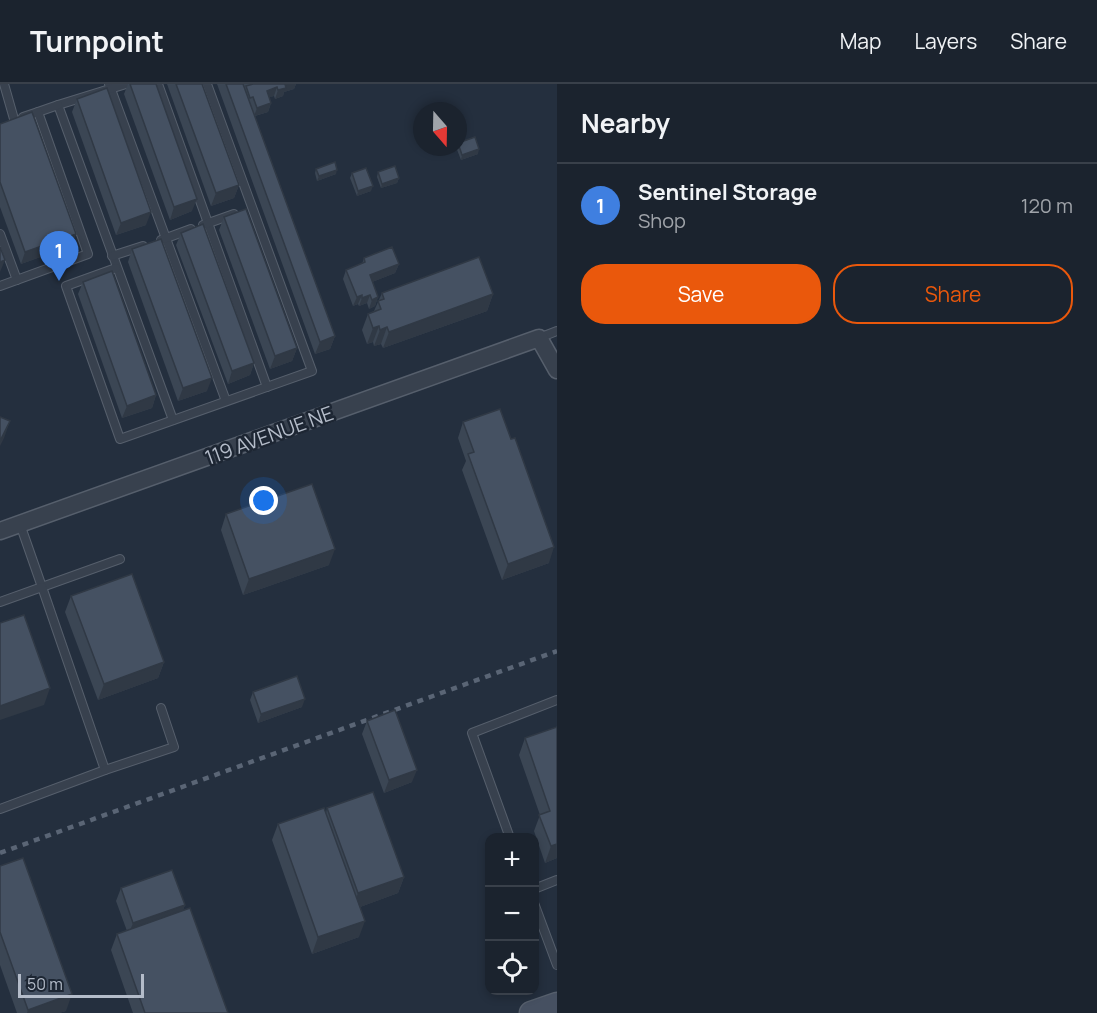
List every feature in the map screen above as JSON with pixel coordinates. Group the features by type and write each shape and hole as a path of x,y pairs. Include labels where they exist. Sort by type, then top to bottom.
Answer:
{"street":[{"path":"539,338 554,360"},
{"name":"119 AVENUE NE","path":"0,531 539,338"},
{"path":"531,1013 557,1004"}],"lane":[{"path":"4,84 11,121 110,87 126,84"},
{"path":"158,84 267,387"},
{"path":"116,268 66,286 120,439 312,371 207,84"},
{"path":"110,87 226,401"},
{"path":"58,105 173,420"},
{"path":"0,286 88,254 38,112"},
{"path":"112,256 252,208"},
{"path":"0,234 17,280"},
{"path":"539,338 557,331"},
{"path":"20,524 105,770"},
{"path":"0,602 120,559"},
{"path":"509,833 472,733 557,700"},
{"path":"0,809 174,747 160,708"},
{"path":"539,887 557,880"},
{"path":"539,914 554,948 557,965"}],"building":[{"path":"130,84 156,84 197,199 174,207"},
{"path":"176,84 202,84 239,185 216,193"},
{"path":"226,84 243,84 335,336 320,342"},
{"path":"285,84 286,88 278,90 277,87 267,91 271,103 257,108 246,86"},
{"path":"107,88 151,212 121,223 77,99"},
{"path":"32,112 76,234 25,252 0,182 0,124"},
{"path":"475,137 479,149 467,153 467,140"},
{"path":"335,162 337,170 319,176 316,169"},
{"path":"395,166 399,178 382,184 378,172"},
{"path":"366,168 373,186 358,191 352,173"},
{"path":"246,209 297,348 275,356 224,217"},
{"path":"203,224 254,363 232,371 181,233"},
{"path":"161,239 212,378 183,388 132,249"},
{"path":"0,247 5,260 0,262"},
{"path":"392,247 399,264 370,275 378,297 372,300 370,295 357,297 346,270 365,262 364,258"},
{"path":"479,257 493,294 389,332 387,327 380,330 379,326 373,328 368,314 381,309 378,301 384,299 382,293"},
{"path":"112,271 156,395 127,406 83,282"},
{"path":"500,409 511,439 515,438 554,547 508,564 468,454 474,452 463,422"},
{"path":"0,417 10,421 0,441"},
{"path":"312,484 335,549 249,579 226,514"},
{"path":"132,574 164,662 104,684 71,596"},
{"path":"24,615 50,688 0,706 0,623"},
{"path":"297,676 305,699 261,714 253,692"},
{"path":"395,710 417,770 389,780 367,721"},
{"path":"557,727 557,844 551,846 539,815 550,811 525,738"},
{"path":"373,792 404,877 358,893 327,808"},
{"path":"324,808 365,921 318,937 278,824"},
{"path":"23,858 72,994 28,1010 0,932 0,866"},
{"path":"172,870 185,905 133,923 121,888"},
{"path":"190,908 228,1013 145,1013 117,934"}],"railway":[{"path":"0,853 557,651"}],"place":[{"name":"Sentinel Storage","path":"59,281"}]}
